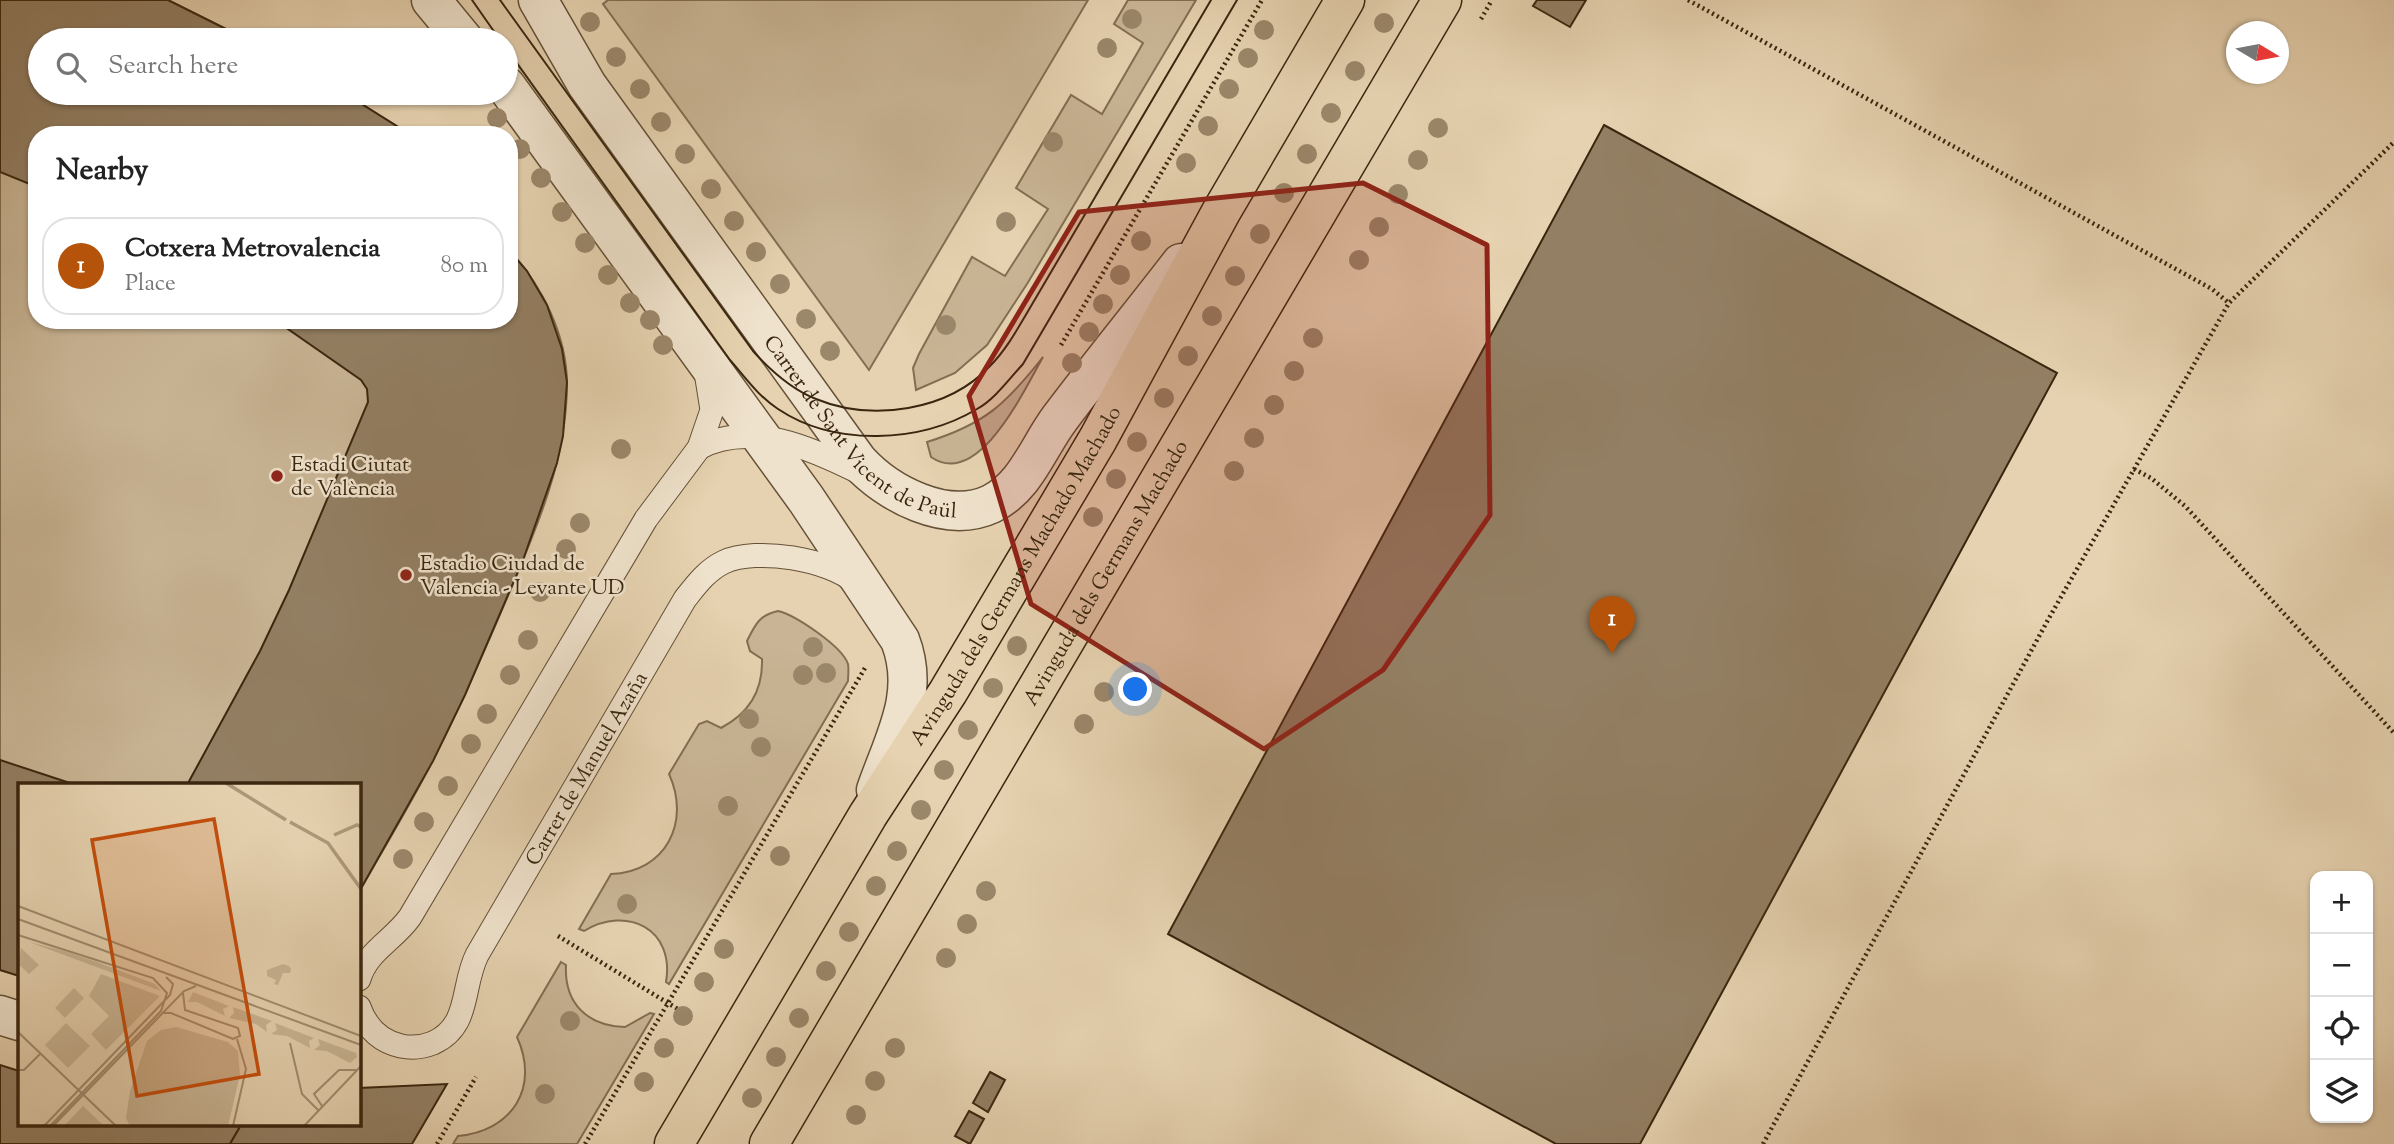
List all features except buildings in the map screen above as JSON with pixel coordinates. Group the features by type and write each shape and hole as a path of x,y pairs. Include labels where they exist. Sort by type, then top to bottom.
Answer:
{"main road":[{"name":"Avinguda dels Germans Machado Machado","path":"674,1144 868,815 948,692 1098,439 1221,212 1345,0"},
{"name":"Avinguda dels Germans Machado","path":"769,1144 1442,0"}],"street":[{"path":"431,0 454,28"},
{"name":"Carrer de Sant Vicent de Paül","path":"538,0 587,85 858,461 876,481 909,501 953,510 988,505 1008,493 1024,476 1058,421 1221,212"},
{"path":"518,103 699,352 875,600 900,640 909,662 909,694 868,815"},
{"path":"0,1015 18,1021"}],"lane":[{"path":"360,976 372,953 398,934 410,917 646,519 699,448 712,410 710,389 699,352"},
{"path":"699,448 717,439 758,436 811,451 876,481"},
{"name":"Carrer de Manuel Azaña","path":"360,1010 363,1020 375,1034 390,1043 407,1047 425,1046 442,1039 455,1027 464,1010 468,975 475,959 624,702 685,600 702,578 724,562 746,555 796,559 848,576 875,600"}],"path":[{"path":"1054,357 1262,0"},
{"path":"1688,0 2213,289 2229,303"},
{"path":"1763,1144 2049,618 2229,303 2394,142"},
{"path":"2134,470 2151,478 2185,506 2394,733"},
{"path":"585,1144 869,661"},
{"path":"558,936 681,1011"},
{"path":"437,1144 476,1077"}],"highlighted area":[{"path":"1363,183 1487,245 1490,515 1383,670 1264,749 1031,604 969,396 1079,212"}],"shaded area":[{"name":"Estadi Ciutat de València","path":"0,0 168,0 224,28 28,28 28,105 363,105 397,126 28,126 28,329 518,329 518,260 542,295 563,348 567,384 562,440 548,494 529,546 481,658 416,792 360,890 360,783 18,783 18,976 0,970"},
{"path":"608,0 1088,0 869,370 603,4"},
{"path":"1128,0 1196,0 1027,284 987,345 955,373 916,390 913,368 972,257 1005,276 1048,209 1016,188 1071,95 1102,114 1143,43 1114,24"},
{"path":"1043,357 1012,411 983,448 966,460 949,463 931,457 927,442 964,428 993,410 1017,388"},
{"path":"778,611 806,625 837,649 848,664 848,681 669,984 666,982 667,964 663,948 655,936 644,927 631,922 616,921 584,931 579,929 611,874 630,871 646,864 659,854 669,841 677,810 669,774 699,724 707,721 721,728 739,716 752,700 760,681 762,659 750,651 747,641 762,618"},
{"path":"561,962 566,965 566,979 574,1001 589,1017 611,1026 625,1027 650,1013 654,1014 577,1144 453,1144 458,1136 493,1126 516,1104 523,1089 525,1073 517,1037"}],"tram line":[{"path":"472,0 492,28"},
{"path":"500,0 753,351 774,372 807,395 838,406 885,411 931,402 953,393 973,381 1000,355 1211,0"},
{"path":"518,65 730,360 758,392 778,409 825,430 851,435 904,434 930,429 977,409 990,400 1023,364 1237,0"}],"place":[{"name":"Estadi Ciutat de València","path":"277,476"},
{"name":"Estadio Ciudad de Valencia - Levante UD","path":"406,575"},
{"name":"Cotxera Metrovalencia","path":"1612,654"}]}
